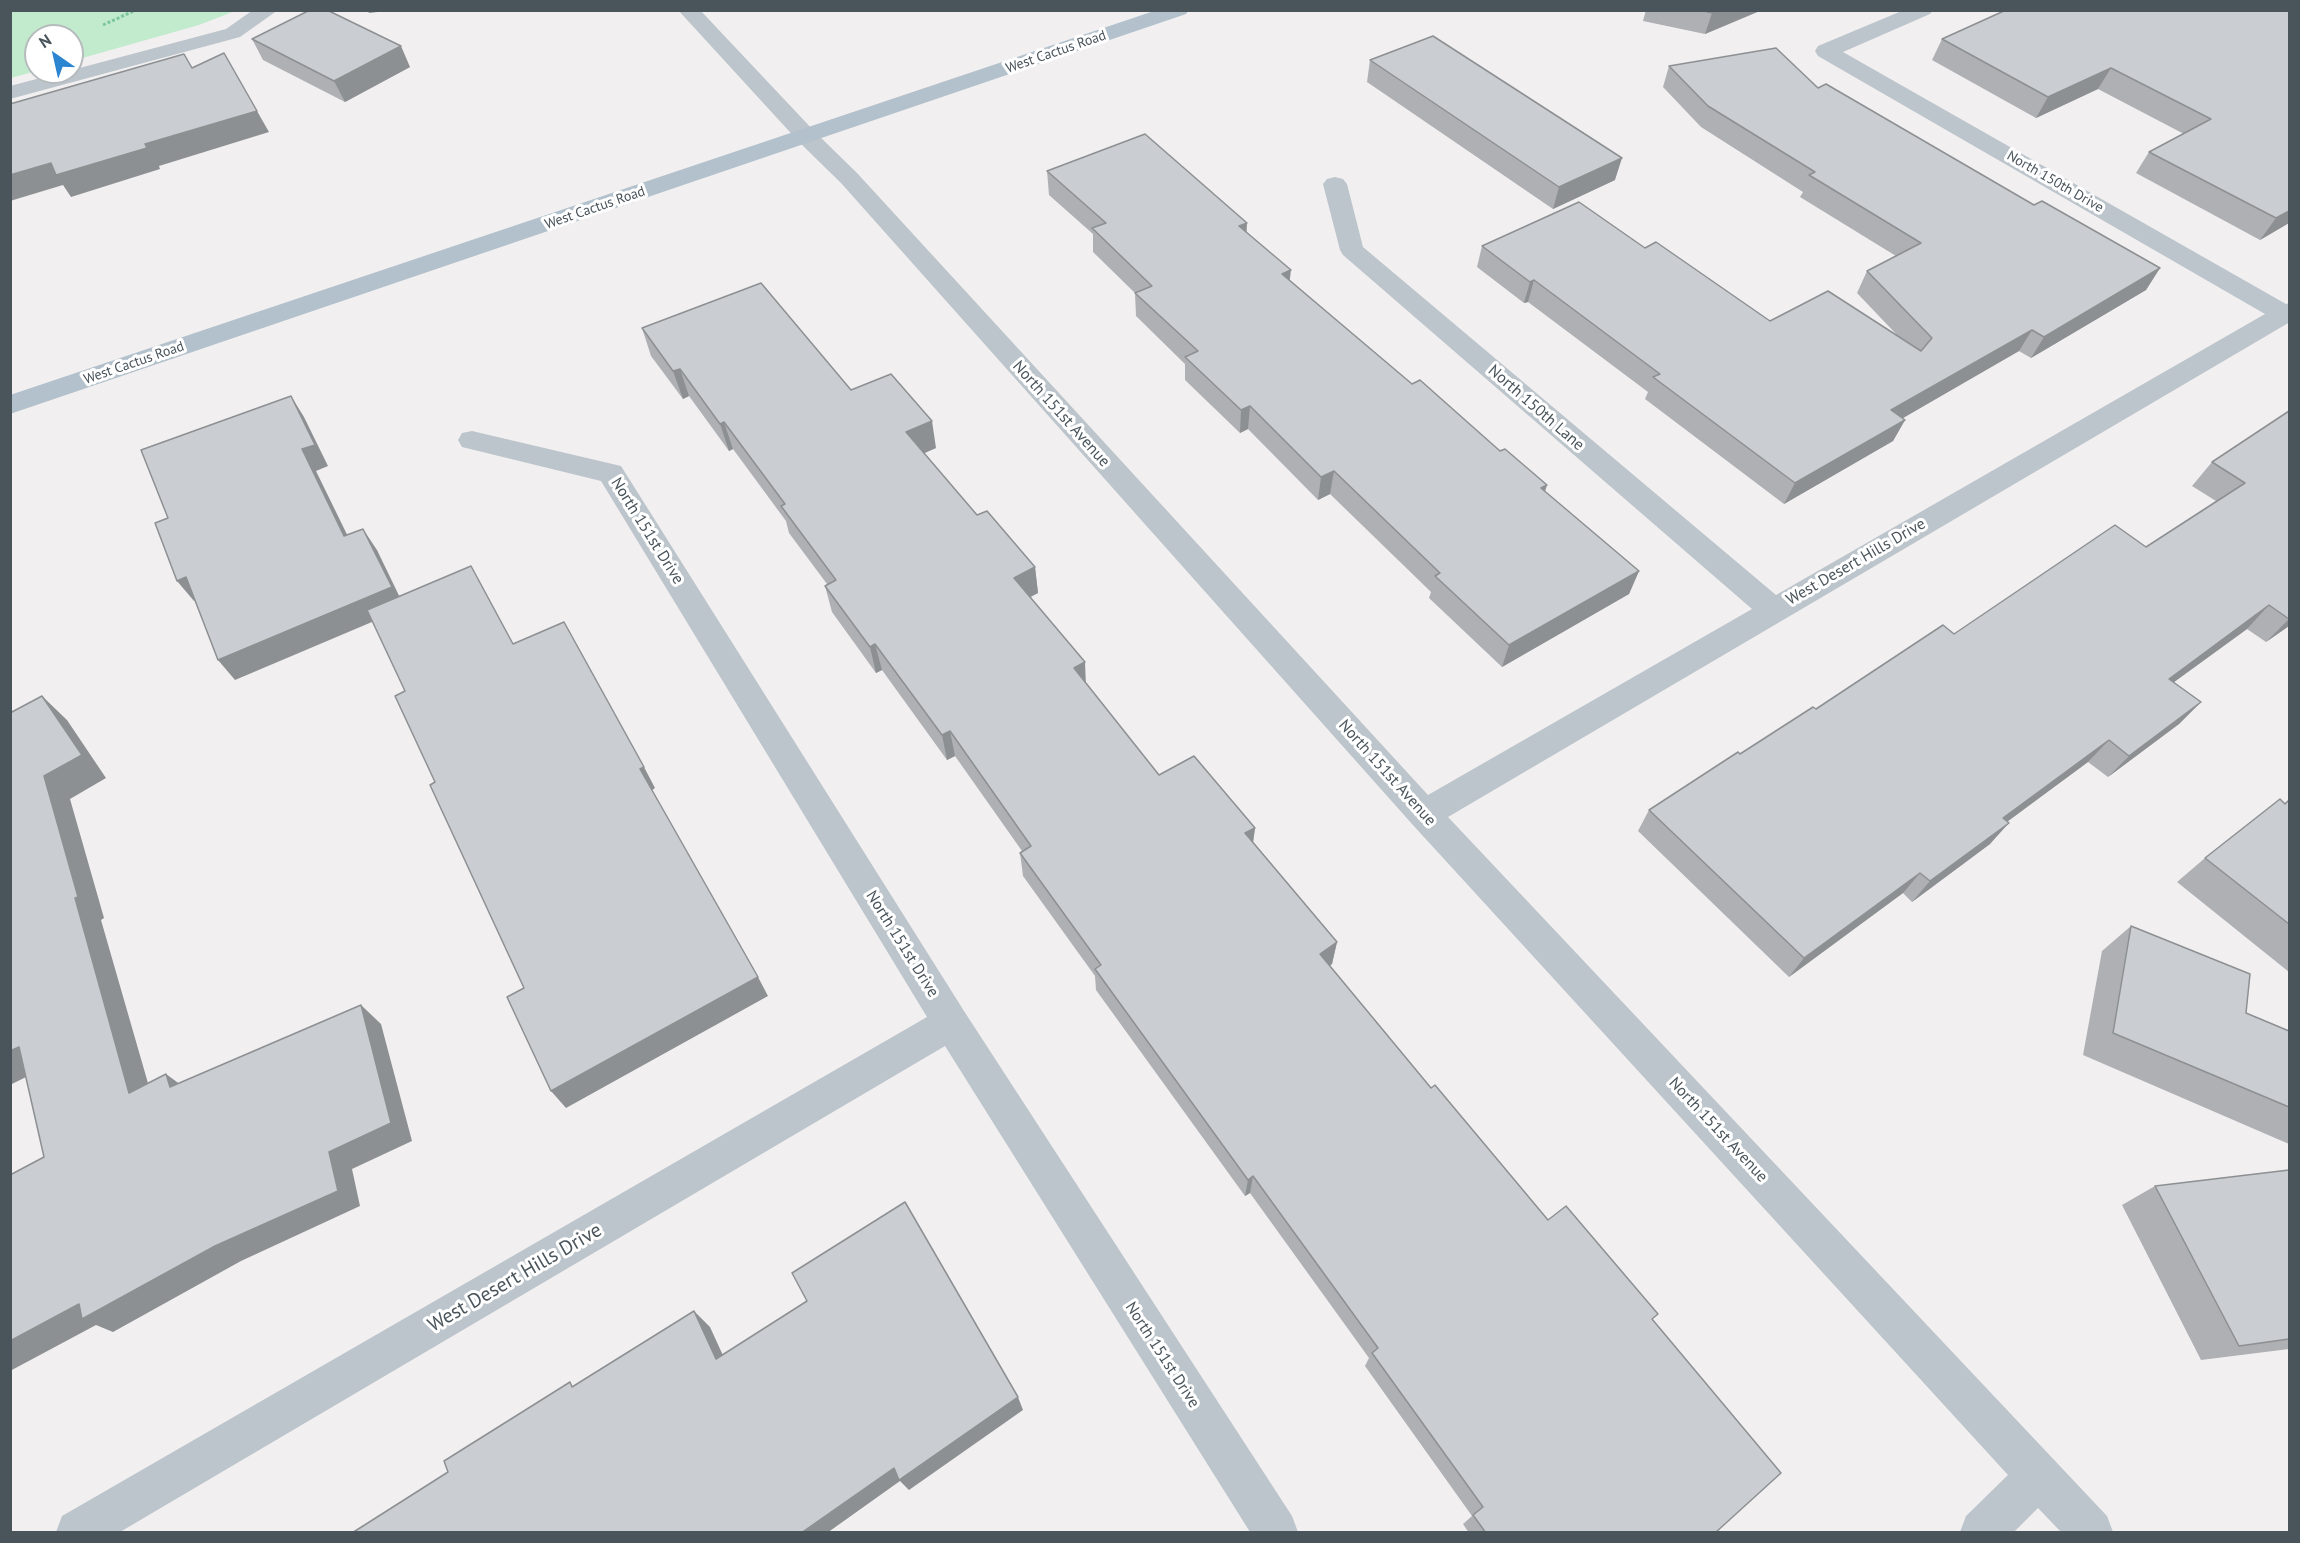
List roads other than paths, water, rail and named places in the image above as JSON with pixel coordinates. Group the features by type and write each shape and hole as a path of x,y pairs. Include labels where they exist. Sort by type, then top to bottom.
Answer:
{"main road":[{"name":"West Cactus Road","path":"10,405 1179,10"}],"street":[{"path":"10,93 232,33 268,10"},
{"name":"North 151st Avenue","path":"688,10 807,137 849,178 1424,814 2091,1533"},
{"name":"North 150th Drive","path":"1923,10 1826,51 2287,312"},
{"name":"North 150th Lane","path":"1335,184 1352,250 1773,610"},
{"name":"West Desert Hills Drive","path":"1424,814 2287,312"},
{"name":"North 151st Drive","path":"472,440 611,473 951,1023 1276,1533"},
{"name":"West Desert Hills Drive","path":"78,1533 951,1023"},
{"path":"1982,1533 2039,1476"}]}
